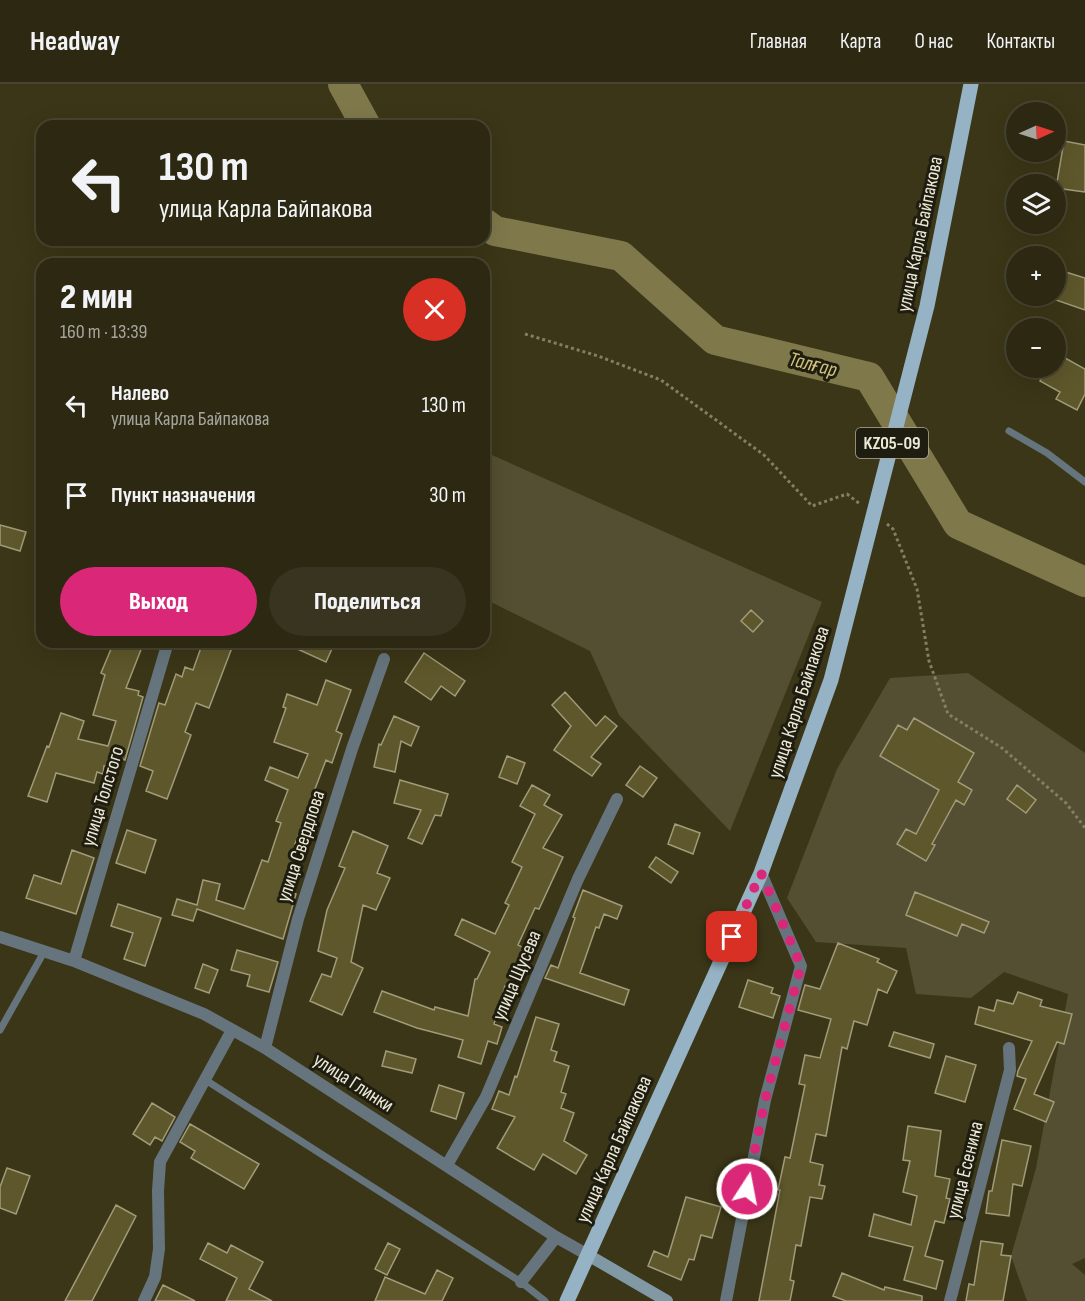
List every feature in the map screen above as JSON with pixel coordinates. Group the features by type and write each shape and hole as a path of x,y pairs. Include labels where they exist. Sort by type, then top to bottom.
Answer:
{"main road":[{"name":"улица Карла Байпакова","path":"567,1301 761,873 831,680 927,306 971,84"},
{"name":"улица Глинки","path":"588,1256 667,1301"}],"street":[{"name":"улица Толстого","path":"74,962 166,648"},
{"name":"улица Свердлова","path":"265,1048 298,919 352,749 384,659"},
{"name":"улица Щусева","path":"447,1165 486,1097 578,879 617,799"},
{"path":"726,1301 765,1100 801,966 761,873"},
{"name":"улица Глинки","path":"0,937 74,962 204,1014 265,1048 588,1256"},
{"path":"144,1301 155,1277 159,1249 160,1162 232,1030"},
{"name":"улица Есенина","path":"950,1301 1010,1070 1009,1048"},
{"path":"521,1282 556,1237"}],"lane":[{"path":"1009,431 1047,453 1085,482"},
{"path":"0,1030 44,952"},
{"path":"204,1079 521,1282 545,1301"}],"path":[{"path":"525,334 598,356 661,380 764,455 812,506 847,494 866,508"},
{"path":"884,522 894,529 917,589 928,661 948,714 1002,748 1066,803 1085,828"}],"shaded area":[{"path":"490,455 822,602 730,831 619,715 590,651 490,601"},
{"path":"968,673 1085,753 1085,1258 1072,1264 1085,1275 1085,1301 1027,1301 1011,1256 1036,1168 1068,994 1004,972 971,998 916,994 906,948 816,942 787,898 837,769 890,678"}],"building":[{"path":"1066,141 1085,145 1085,192 1066,189 1066,174 1058,174 1060,162 1066,162"},
{"path":"1066,272 1085,278 1085,310 1066,303"},
{"path":"1066,359 1085,369 1085,394 1077,410 1056,399 1060,392 1040,381 1042,378 1066,378"},
{"path":"0,525 26,532 20,551 0,545"},
{"path":"751,610 763,621 753,632 741,621"},
{"path":"111,648 142,648 126,688 139,691 138,695 143,697 125,760 119,758 116,769 104,766 103,774 97,772 94,783 56,773 47,802 28,796 61,713 84,721 78,739 108,746 116,721 93,715 105,675 101,673"},
{"path":"201,648 232,648 209,708 196,703 185,732 191,735 167,799 146,791 153,771 140,766 159,703 165,705 176,674 182,677 185,667 193,670"},
{"path":"295,648 332,648 326,662"},
{"path":"424,653 465,681 455,696 441,686 431,700 405,682"},
{"path":"326,680 351,690 336,731 342,734 332,763 326,760 315,789 325,793 320,808 311,804 295,844 300,845 285,890 296,894 283,939 197,909 193,921 172,915 177,899 197,905 203,880 220,884 216,900 244,909 262,860 268,862 281,823 276,821 288,790 265,780 270,767 298,778 308,754 274,742 286,708 283,707 287,694 317,705"},
{"path":"565,692 596,726 605,716 617,726 591,757 601,764 592,776 554,750 571,726 552,705"},
{"path":"394,716 419,727 411,746 401,741 395,772 374,767 379,744 381,745"},
{"path":"914,718 974,753 958,782 972,790 964,805 956,800 932,844 935,845 926,861 897,844 906,829 916,834 939,790 880,756 898,725 907,730"},
{"path":"507,756 525,763 517,784 499,777"},
{"path":"640,766 657,778 643,797 626,785"},
{"path":"400,780 448,794 441,816 435,815 422,844 408,838 421,810 394,803"},
{"path":"532,785 550,795 544,805 562,815 543,848 563,857 539,909 535,908 518,945 528,950 510,988 505,986 494,1024 502,1027 497,1044 488,1041 481,1064 458,1057 463,1040 417,1028 374,1012 382,991 434,1010 435,1007 468,1016 475,979 490,952 455,935 462,919 495,934 509,905 505,903 522,867 512,862 535,814 520,806"},
{"path":"1017,785 1036,800 1026,813 1007,799"},
{"path":"675,824 700,833 693,854 668,844"},
{"path":"127,830 156,840 145,873 116,863"},
{"path":"353,831 388,846 377,873 390,878 376,910 363,905 351,962 363,968 342,1015 310,1001 322,974 331,977 337,958 318,951 327,910 345,868 339,866"},
{"path":"72,850 94,858 76,914 26,898 34,875 61,884"},
{"path":"656,857 678,872 671,883 649,867"},
{"path":"583,890 622,906 617,919 604,914 599,928 596,927 580,973 629,990 624,1005 545,978 551,965 558,968"},
{"path":"915,892 989,922 984,933 962,924 957,936 906,915"},
{"path":"118,904 161,918 145,966 124,959 133,933 111,926"},
{"path":"838,943 879,959 877,962 897,971 887,993 878,989 867,1025 854,1021 847,1049 842,1047 826,1136 816,1134 810,1162 823,1165 819,1185 825,1186 822,1199 810,1197 801,1246 796,1245 790,1280 794,1281 790,1301 759,1301 785,1157 790,1158 805,1085 799,1084 805,1055 820,1058 831,1019 798,1010 805,985 820,989"},
{"path":"237,950 278,962 269,992 247,986 250,975 231,970"},
{"path":"203,964 218,970 209,993 195,988"},
{"path":"748,980 773,988 771,993 780,996 773,1018 739,1007"},
{"path":"1018,992 1042,1000 1040,1006 1072,1014 1064,1044 1057,1042 1034,1094 1054,1102 1046,1122 1014,1109 1026,1079 1017,1076 1018,1071 1032,1041 975,1024 979,1007 994,1011 997,1000 1013,1004"},
{"path":"536,1017 559,1024 551,1050 557,1052 554,1061 569,1066 561,1092 566,1094 561,1108 574,1113 564,1141 587,1155 576,1174 543,1154 534,1170 497,1148 515,1117 492,1109 499,1091 509,1095"},
{"path":"894,1032 934,1044 930,1058 889,1046"},
{"path":"386,1051 416,1059 412,1073 382,1066"},
{"path":"946,1056 976,1065 965,1102 935,1093"},
{"path":"439,1085 464,1093 456,1119 431,1111"},
{"path":"152,1103 175,1117 162,1141 155,1137 150,1145 133,1134"},
{"path":"190,1124 259,1164 244,1189 191,1158 195,1151 180,1142"},
{"path":"908,1126 941,1131 935,1176 950,1179 946,1198 950,1199 944,1223 935,1221 925,1256 943,1261 936,1289 904,1280 913,1247 869,1236 874,1214 911,1225 917,1196 903,1192 910,1161 903,1160"},
{"path":"1002,1140 1031,1146 1022,1186 1013,1184 1009,1216 986,1213"},
{"path":"7,1168 30,1176 16,1214 0,1208 0,1187"},
{"path":"686,1197 721,1207 712,1238 701,1235 694,1260 689,1259 681,1280 648,1266 654,1251 668,1257"},
{"path":"116,1205 136,1216 92,1301 65,1301"},
{"path":"981,1241 1003,1244 1001,1255 1011,1256 1003,1301 966,1301 969,1284 974,1285"},
{"path":"208,1243 227,1253 231,1245 263,1262 249,1289 272,1301 226,1301 237,1278 200,1259"},
{"path":"388,1243 400,1249 387,1275 375,1269"},
{"path":"437,1270 453,1278 442,1301 375,1301 385,1277 425,1294"},
{"path":"842,1273 884,1290 885,1287 922,1296 922,1301 846,1301 833,1296"},
{"path":"163,1285 195,1301 155,1301"}],"waterway":[{"name":"Талғар","path":"343,84 363,120"},
{"name":"Талғар","path":"490,227 495,231 621,256 715,340 869,377 958,524 1085,582"}],"route":[{"path":"732,937 761,873 801,966 765,1100 747,1189"}]}
